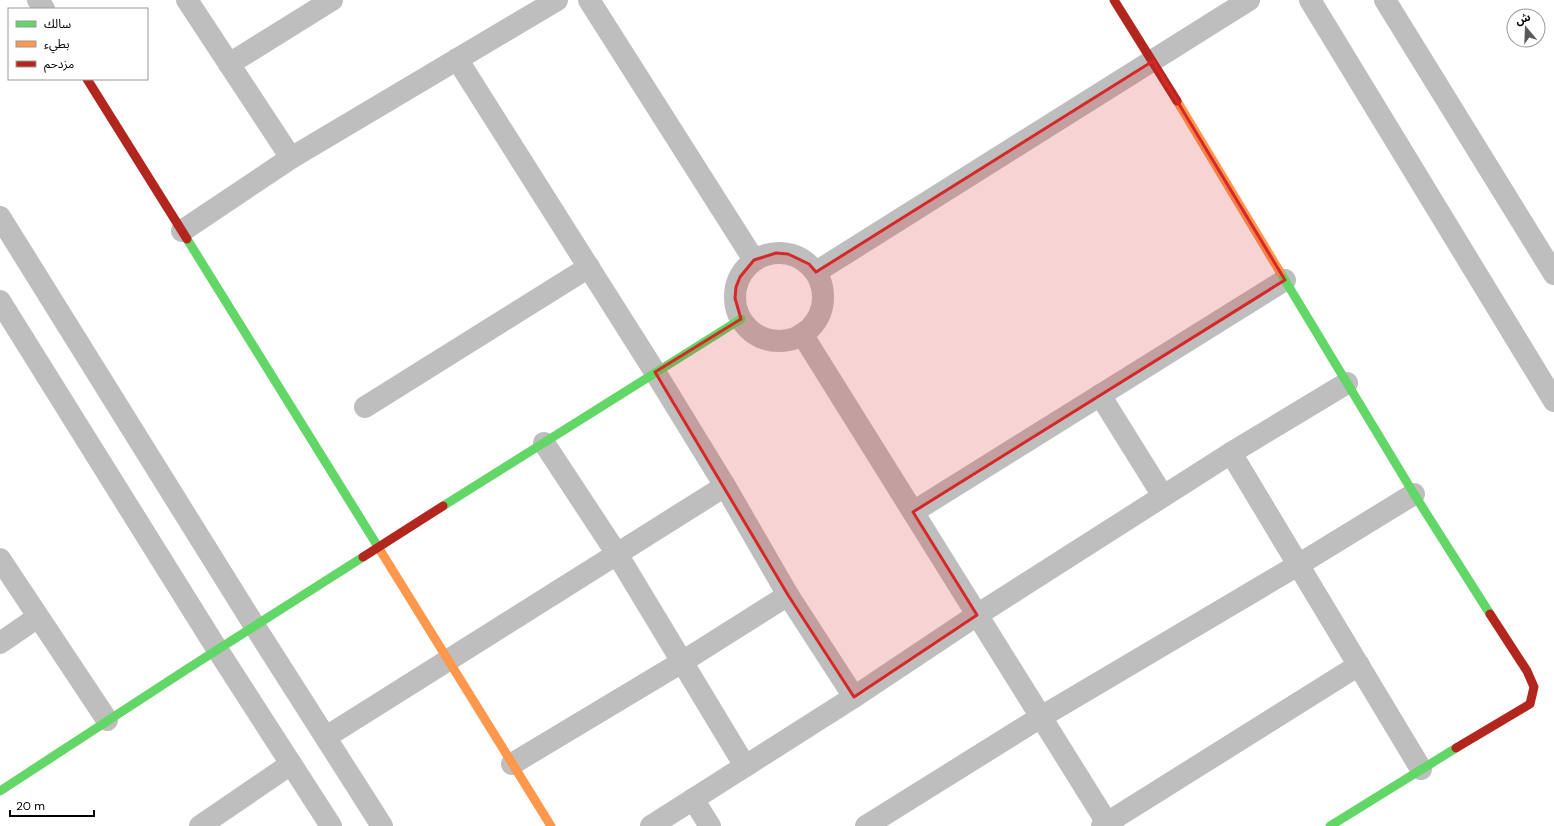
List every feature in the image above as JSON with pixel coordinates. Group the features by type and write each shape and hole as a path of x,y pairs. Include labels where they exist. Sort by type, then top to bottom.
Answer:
{"street":[{"path":"187,0 291,158"},
{"path":"229,64 332,0"},
{"path":"182,231 291,158 557,0"},
{"path":"588,0 754,260"},
{"path":"1114,0 1153,61 1414,494 1527,671 1534,687 1530,704 1421,769 1330,826"},
{"path":"816,272 1249,0"},
{"path":"1310,0 1554,400"},
{"path":"1385,0 1554,274"},
{"path":"458,59 655,372 725,486 788,596 854,697"},
{"path":"88,80 551,826"},
{"path":"0,217 254,625 382,826"},
{"path":"776,253 788,254 809,264 816,272 821,284 823,295 822,307 818,318 811,327 802,334 792,339 780,341 768,340 757,335 748,328 741,319 736,309 734,298 736,287 746,268 754,260 765,255 776,253"},
{"path":"365,407 589,267"},
{"path":"913,512 1285,280"},
{"path":"0,301 217,649 331,826"},
{"path":"0,791 254,625 741,319"},
{"path":"802,334 978,615 1106,825 1359,665"},
{"path":"651,826 854,697 1163,496 1347,383"},
{"path":"1100,395 1163,496"},
{"path":"544,443 617,554 745,766"},
{"path":"1231,453 1421,769"},
{"path":"326,737 725,486"},
{"path":"866,826 1041,717 1298,565 1414,494"},
{"path":"0,559 107,720"},
{"path":"512,764 682,662 788,596"},
{"path":"0,643 38,617"},
{"path":"200,826 291,764"},
{"path":"694,799 710,826"}],"highlighted area":[{"path":"1153,61 1285,280 913,512 977,615 854,697 788,595 655,372 741,319 735,298 736,287 740,277 754,260 776,253 788,254 809,264 816,272"}],"traffic: fast":[{"path":"187,239 380,550"},
{"path":"1280,272 1414,494 1490,614"},
{"path":"443,506 741,319"},
{"path":"0,791 363,557"},
{"path":"1330,826 1456,748"}],"traffic: slow":[{"path":"1177,101 1280,272"},
{"path":"380,550 551,826"}],"traffic: jam":[{"path":"1114,0 1177,101"},
{"path":"88,80 187,239"},
{"path":"363,557 443,506"},
{"path":"1456,748 1530,704 1534,687 1527,671 1490,614"}]}
